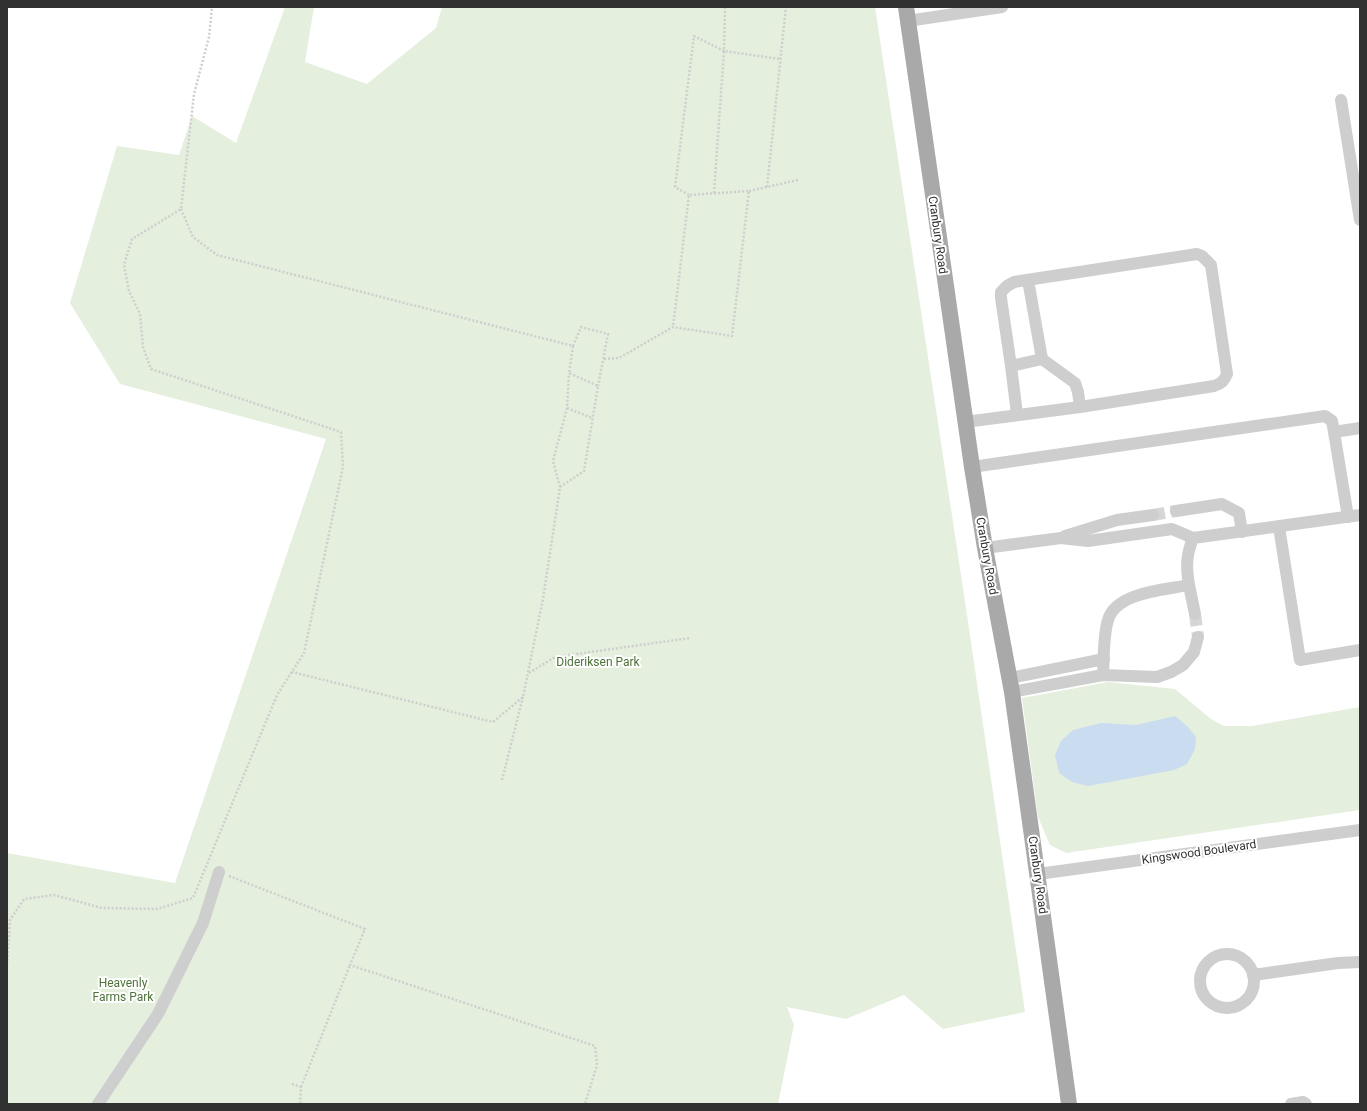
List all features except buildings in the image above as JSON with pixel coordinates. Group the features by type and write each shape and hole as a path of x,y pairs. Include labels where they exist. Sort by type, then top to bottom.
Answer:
{"main road":[{"name":"Cranbury Road","path":"906,14 972,467 985,548 1011,685 1069,1104"}],"street":[{"path":"906,14 1002,7"},
{"path":"1341,100 1354,149 1360,220"},
{"path":"965,422 1017,414 1080,407 1221,384 1225,380 1227,374 1211,265 1206,259 1196,254 1014,282 1007,286 1001,292 1001,298 1017,414"},
{"path":"1028,280 1042,359 1074,383 1078,392 1080,407"},
{"path":"1011,366 1042,359"},
{"path":"972,467 1325,416 1332,421 1348,517"},
{"path":"1334,432 1360,428"},
{"path":"1176,511 1222,504 1239,513 1242,532"},
{"path":"985,548 1061,538 1117,520 1153,514"},
{"path":"1061,538 1088,541 1172,528 1193,538 1360,515"},
{"path":"1279,527 1300,660 1360,650"},
{"path":"1193,538 1187,552 1186,567 1195,614"},
{"path":"1103,675 1104,638 1108,618 1119,604 1132,596 1189,585"},
{"path":"1011,685 1103,675 1157,677 1171,672 1183,665 1194,652 1198,637"},
{"path":"1011,685 1104,659"},
{"name":"Kingswood Boulevard","path":"1038,874 1360,830"},
{"path":"98,1104 158,1014 203,924 219,872"},
{"path":"1232,955 1240,957 1246,962 1254,975 1252,994 1240,1005 1232,1008 1223,1008 1215,1005 1203,994 1201,977 1203,969 1208,962 1215,957 1232,955"},
{"path":"1254,975 1338,963 1360,962"},
{"path":"1291,1104 1303,1102 1306,1104"}],"path":[{"path":"212,7 209,37 194,94 181,209 193,237 218,255 573,346"},
{"path":"714,193 724,51 725,7"},
{"path":"767,187 786,7"},
{"path":"780,59 724,51 694,36 676,187 689,195 749,191 798,180"},
{"path":"604,359 619,358 673,327 732,336 749,191"},
{"path":"673,327 689,195"},
{"path":"7,965 10,920 24,899 54,895 102,908 158,908 193,898 277,695 304,654 343,467 341,432 151,369 143,347 140,314 129,291 124,265 132,239 181,209"},
{"path":"502,780 523,697 544,599 560,487 553,461 567,408 569,373 573,346 581,327 608,334 592,418 584,471 560,487"},
{"path":"569,373 598,386"},
{"path":"567,408 592,418"},
{"path":"528,673 555,657 690,638"},
{"path":"292,672 492,722 523,697"},
{"path":"206,867 365,929 301,1087 300,1104"},
{"path":"350,965 595,1046 597,1065 585,1104"},
{"path":"292,1084 301,1087"}],"green space":[{"name":"Dideriksen Park","path":"285,7 314,7 305,62 367,84 436,28 442,7 875,7 966,608 1025,1012 943,1029 904,995 846,1019 787,1007 794,1025 778,1104 7,1104 7,853 175,883 326,439 120,384 70,303 117,146 179,155 192,116 236,143"},
{"path":"1108,682 1175,689 1211,719 1224,726 1252,726 1360,707 1360,810 1066,853 1050,845 1038,817 1022,698"}],"water":[{"path":"1175,716 1188,727 1196,737 1195,749 1187,764 1174,770 1088,786 1072,782 1059,773 1055,755 1061,741 1073,730 1101,723 1136,725"}],"tunnel":[{"path":"1153,515 1176,511"},
{"path":"1195,614 1198,637"}],"park label":[{"name":"Heavenly Farms Park","path":"123,990"}]}
